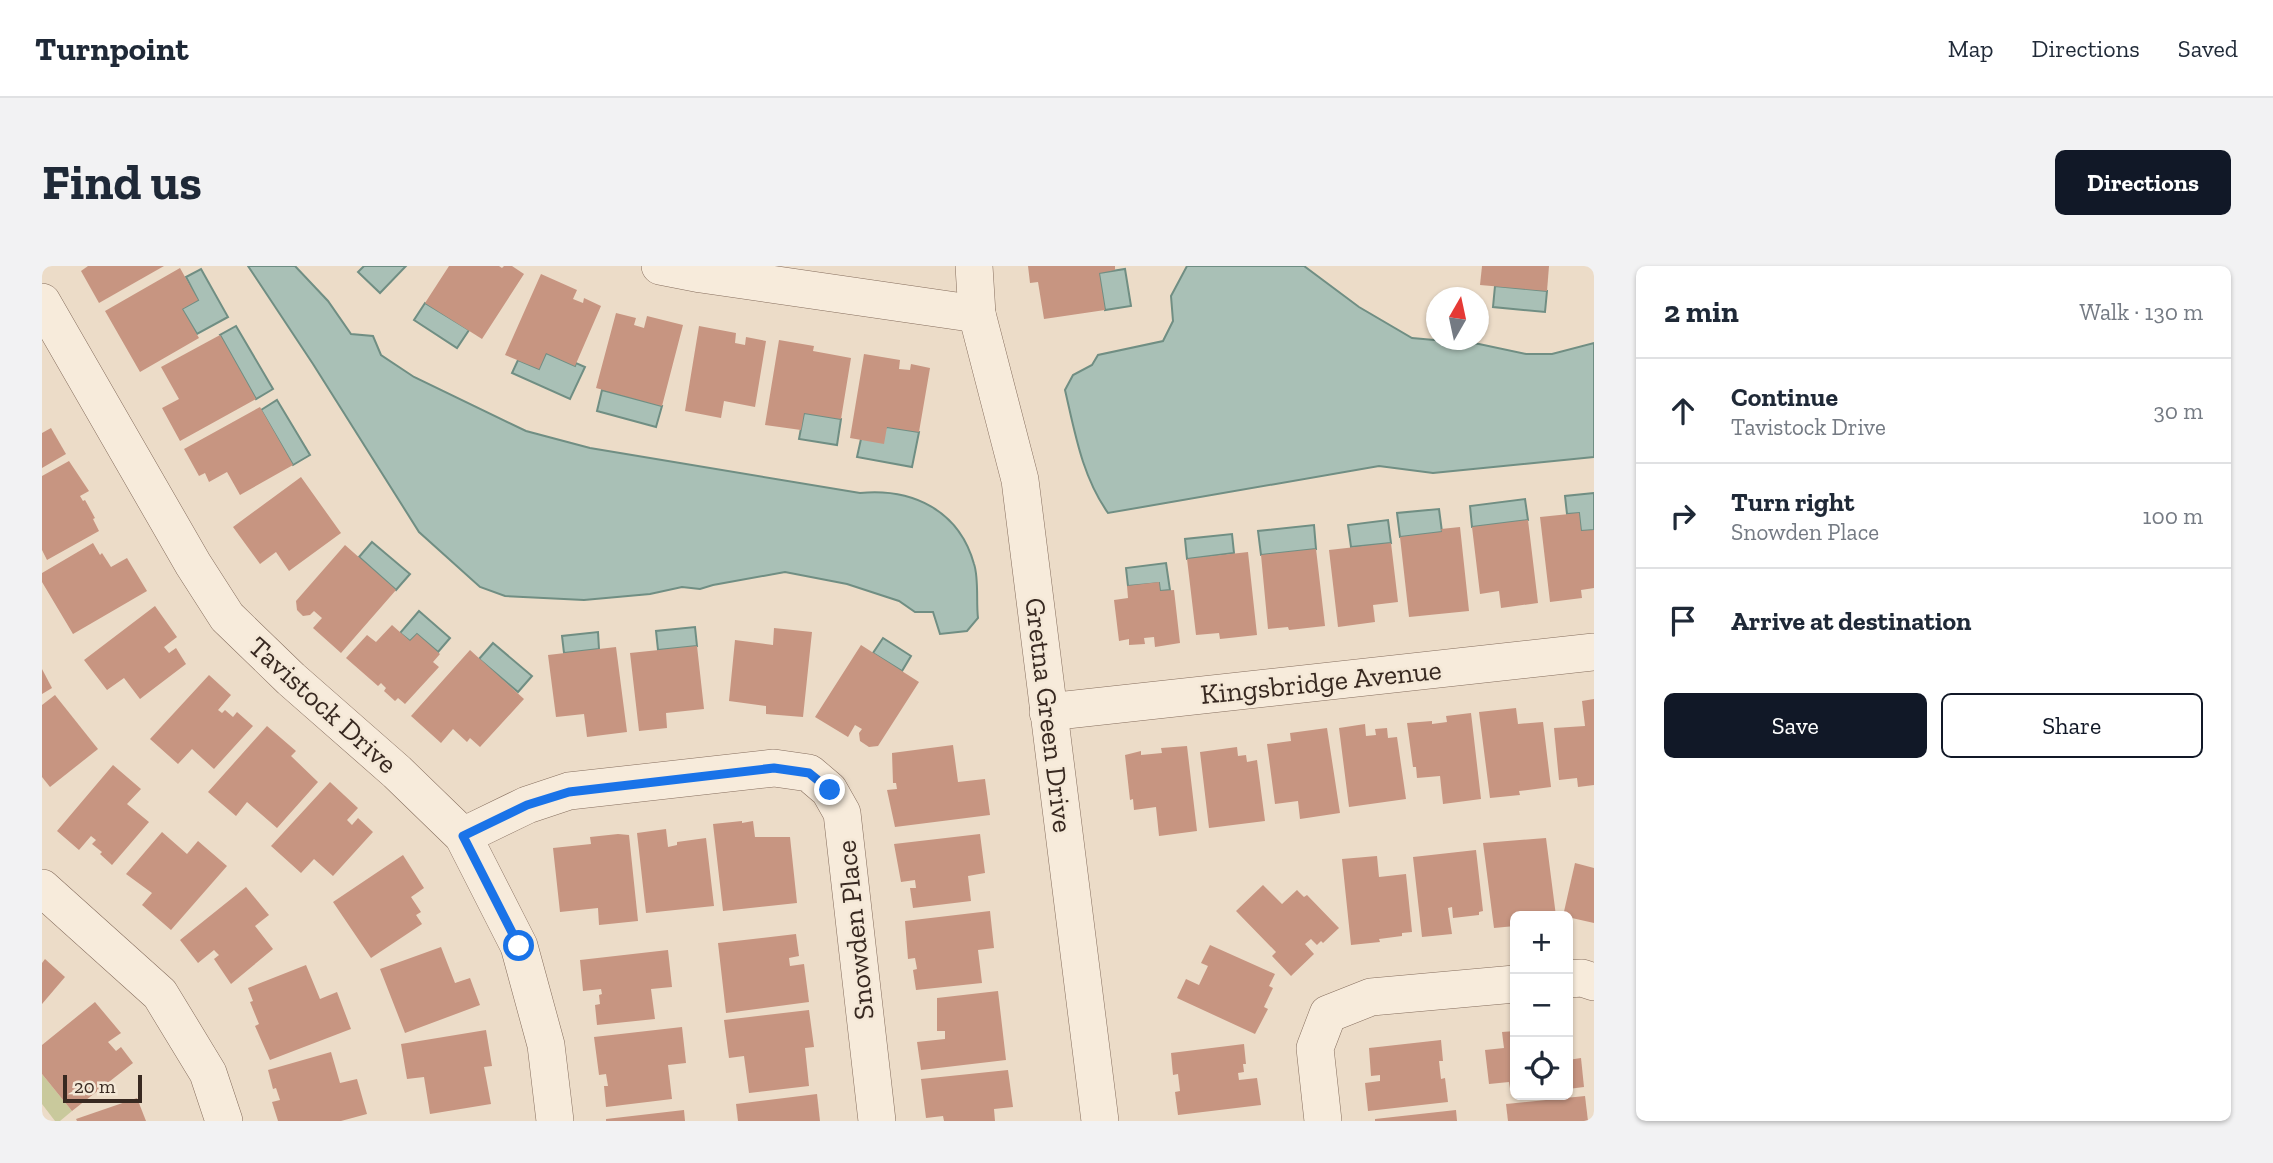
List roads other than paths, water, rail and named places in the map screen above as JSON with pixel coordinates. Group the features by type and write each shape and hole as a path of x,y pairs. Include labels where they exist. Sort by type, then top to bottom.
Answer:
{"street":[{"path":"660,266 977,314"},
{"name":"Gretna Green Drive","path":"974,266 977,314 1020,480 1100,1121"},
{"name":"Tavistock Drive","path":"42,302 187,554 227,617 463,836 519,946 546,1045 555,1121"},
{"name":"Kingsbridge Avenue","path":"1048,712 1594,652"},
{"name":"Snowden Place","path":"463,836 527,805 569,792 774,768 809,773 830,790 842,813 877,1121"},
{"path":"42,888 160,994 208,1073 224,1121"},
{"path":"1573,979 1594,982"},
{"path":"1323,1121 1315,1048 1328,1014 1371,997 1510,984"}]}
